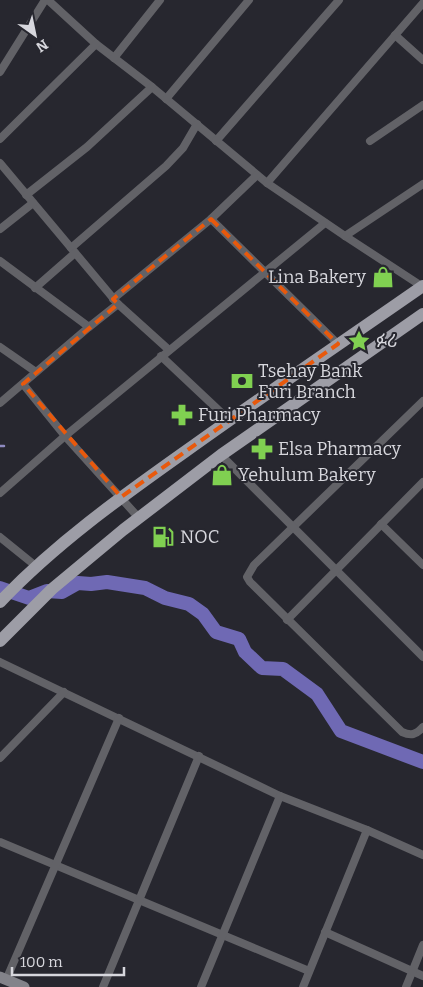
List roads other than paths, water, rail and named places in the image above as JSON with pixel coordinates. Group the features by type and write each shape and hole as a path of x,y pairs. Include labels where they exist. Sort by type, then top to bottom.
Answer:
{"main road":[{"path":"0,602 37,566 121,497 423,286"},
{"path":"0,641 52,589 139,518 221,455 423,314"}],"street":[{"path":"0,72 46,0 96,44 152,87 267,183 423,286"},
{"path":"166,99 249,0"},
{"path":"216,141 339,0"},
{"path":"114,58 157,1"},
{"path":"267,183 423,3"},
{"path":"395,35 423,60"},
{"path":"0,139 40,102 96,44"},
{"path":"26,195 87,147 152,87"},
{"path":"370,142 423,106"},
{"path":"35,288 166,166 182,148 197,124"},
{"path":"0,163 116,302 169,350"},
{"path":"0,404 212,219 258,175"},
{"path":"345,236 423,184"},
{"path":"0,229 33,203"},
{"path":"212,219 338,344"},
{"path":"0,493 161,356 325,223"},
{"path":"0,262 89,327"},
{"path":"0,347 36,372"},
{"path":"161,356 229,420"},
{"path":"23,384 65,436 139,518"},
{"path":"423,401 254,565 248,577 250,582 287,620 402,732 412,735 423,727"},
{"path":"221,455 423,658"},
{"path":"287,620 423,482"},
{"path":"381,524 423,565"},
{"path":"0,537 37,566"},
{"path":"0,662 280,796 367,830 423,855"},
{"path":"0,758 64,692"},
{"path":"24,987 3,978 119,718"},
{"path":"103,987 199,756"},
{"path":"201,987 280,796"},
{"path":"303,987 367,830"},
{"path":"0,842 309,971"},
{"path":"325,932 423,976"},
{"path":"406,987 423,945"}],"waterway":[{"path":"0,588 29,598 47,591 62,592 78,583 107,582 145,588 165,598 189,604 203,614 216,632 239,639 245,652 262,668 283,669 317,694 341,731 423,762"}],"place":[{"name":"Lina Bakery","path":"383,277"},
{"name":"ፉሪ","path":"359,341"},
{"name":"Tsehay Bank Furi Branch","path":"242,381"},
{"name":"Furi Pharmacy","path":"182,415"},
{"name":"Elsa Pharmacy","path":"262,449"},
{"name":"Yehulum Bakery","path":"222,475"},
{"name":"NOC","path":"163,537"}]}
